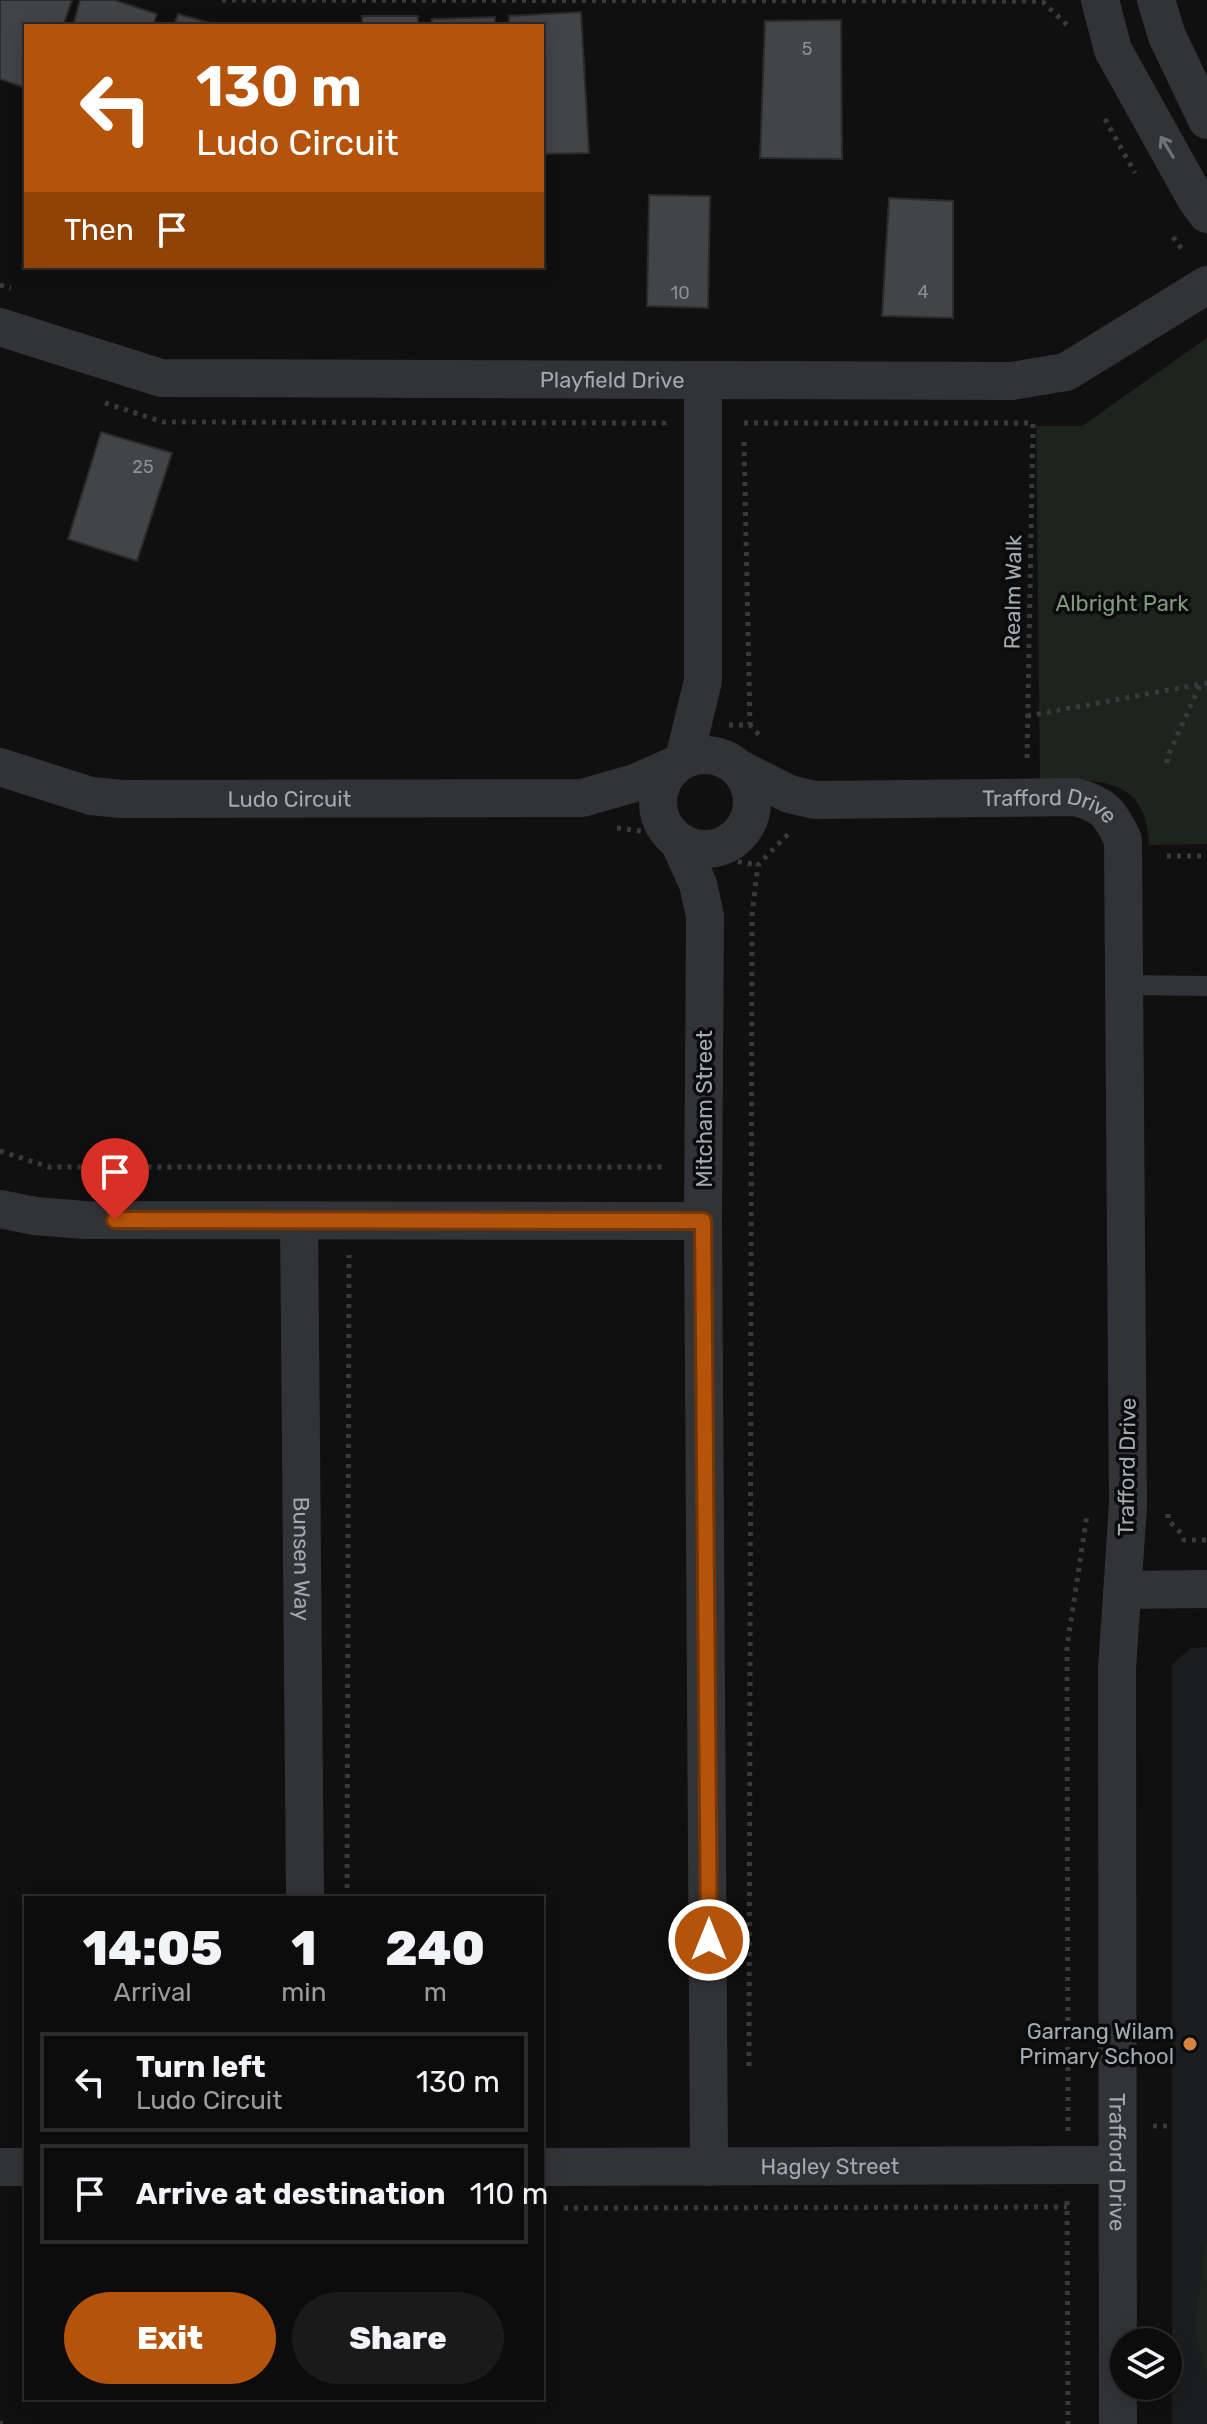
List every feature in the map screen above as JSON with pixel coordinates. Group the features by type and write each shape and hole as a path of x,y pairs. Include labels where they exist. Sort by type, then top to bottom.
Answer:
{"street":[{"path":"1100,0 1113,50 1207,214"},
{"path":"1156,0 1167,36 1207,120"},
{"name":"Playfield Drive","path":"0,327 161,378 1012,381 1066,372 1199,274"},
{"path":"703,380 703,681 715,731 752,792 750,816 741,832"},
{"path":"678,763 703,681"},
{"path":"707,754 736,765 789,794 815,800 762,818 727,844 703,849 675,838 663,824 657,799 665,776 678,763 707,754"},
{"name":"Ludo Circuit","path":"0,767 91,796 121,799 582,798 635,783 678,763"},
{"name":"Trafford Drive","path":"815,800 1075,797 1092,801 1115,820 1123,840 1128,1505 1117,1685 1118,2424"},
{"name":"Ludo Circuit","path":"582,798 638,817 675,838"},
{"name":"Mitcham Street","path":"705,916 724,860 741,832"},
{"name":"Mitcham Street","path":"675,838 698,884 705,916 703,1221 709,2167"},
{"path":"0,1209 84,1220 703,1221"},
{"name":"Bunsen Way","path":"299,1221 305,1896"},
{"path":"1123,1590 1207,1589"},
{"name":"Hagley Street","path":"544,2167 1117,2165"},
{"path":"0,2167 24,2167"}],"lane":[{"path":"1123,985 1207,986"}],"path":[{"path":"222,0 1032,0 1043,2 1072,30"},
{"path":"1103,116 1140,183"},
{"path":"1171,233 1199,274"},
{"path":"1171,261 1184,252"},
{"path":"0,285 15,289"},
{"path":"104,403 163,422 664,423 664,438"},
{"name":"Realm Walk","path":"744,423 1033,423 1027,762"},
{"path":"1027,716 1204,684"},
{"path":"1167,763 1204,684"},
{"path":"749,2081 752,915 758,865 791,831"},
{"path":"1167,856 1207,856"},
{"path":"0,1151 49,1167 675,1167"},
{"path":"347,1896 349,1249"},
{"path":"1168,1505 1168,1520 1184,1540 1207,1540"},
{"path":"1052,2128 1167,2126"},
{"path":"558,2208 1067,2207"}],"shaded area":[{"name":"Garrang Wilam Primary School","path":"1207,1647 1207,2424 1172,2424 1172,2400 1182,2400 1182,2328 1172,2328 1172,1664 1191,1648"}],"green space":[{"name":"Albright Park","path":"1207,338 1207,844 1149,845 1146,822 1139,805 1128,793 1098,782 1040,780 1036,426 1082,426"},
{"path":"1207,2241 1207,2382 1195,2328"}],"building":[{"path":"0,0 72,0 64,24 24,24 24,87 0,79"},
{"path":"80,0 114,0 157,14 154,24 74,24"},
{"path":"581,12 589,153 544,154 544,24 509,24 509,16"},
{"path":"178,14 214,24 175,24"},
{"path":"362,16 418,16 418,24 362,24"},
{"path":"495,17 495,24 432,24 432,19"},
{"path":"841,20 842,159 760,158 765,21"},
{"path":"649,195 710,196 708,308 647,306"},
{"path":"889,198 953,201 953,318 882,316"},
{"path":"101,432 172,453 137,561 68,539"}],"place":[{"name":"Garrang Wilam Primary School","path":"1190,2044"}],"route":[{"path":"115,1220 703,1221 709,1940"}]}
